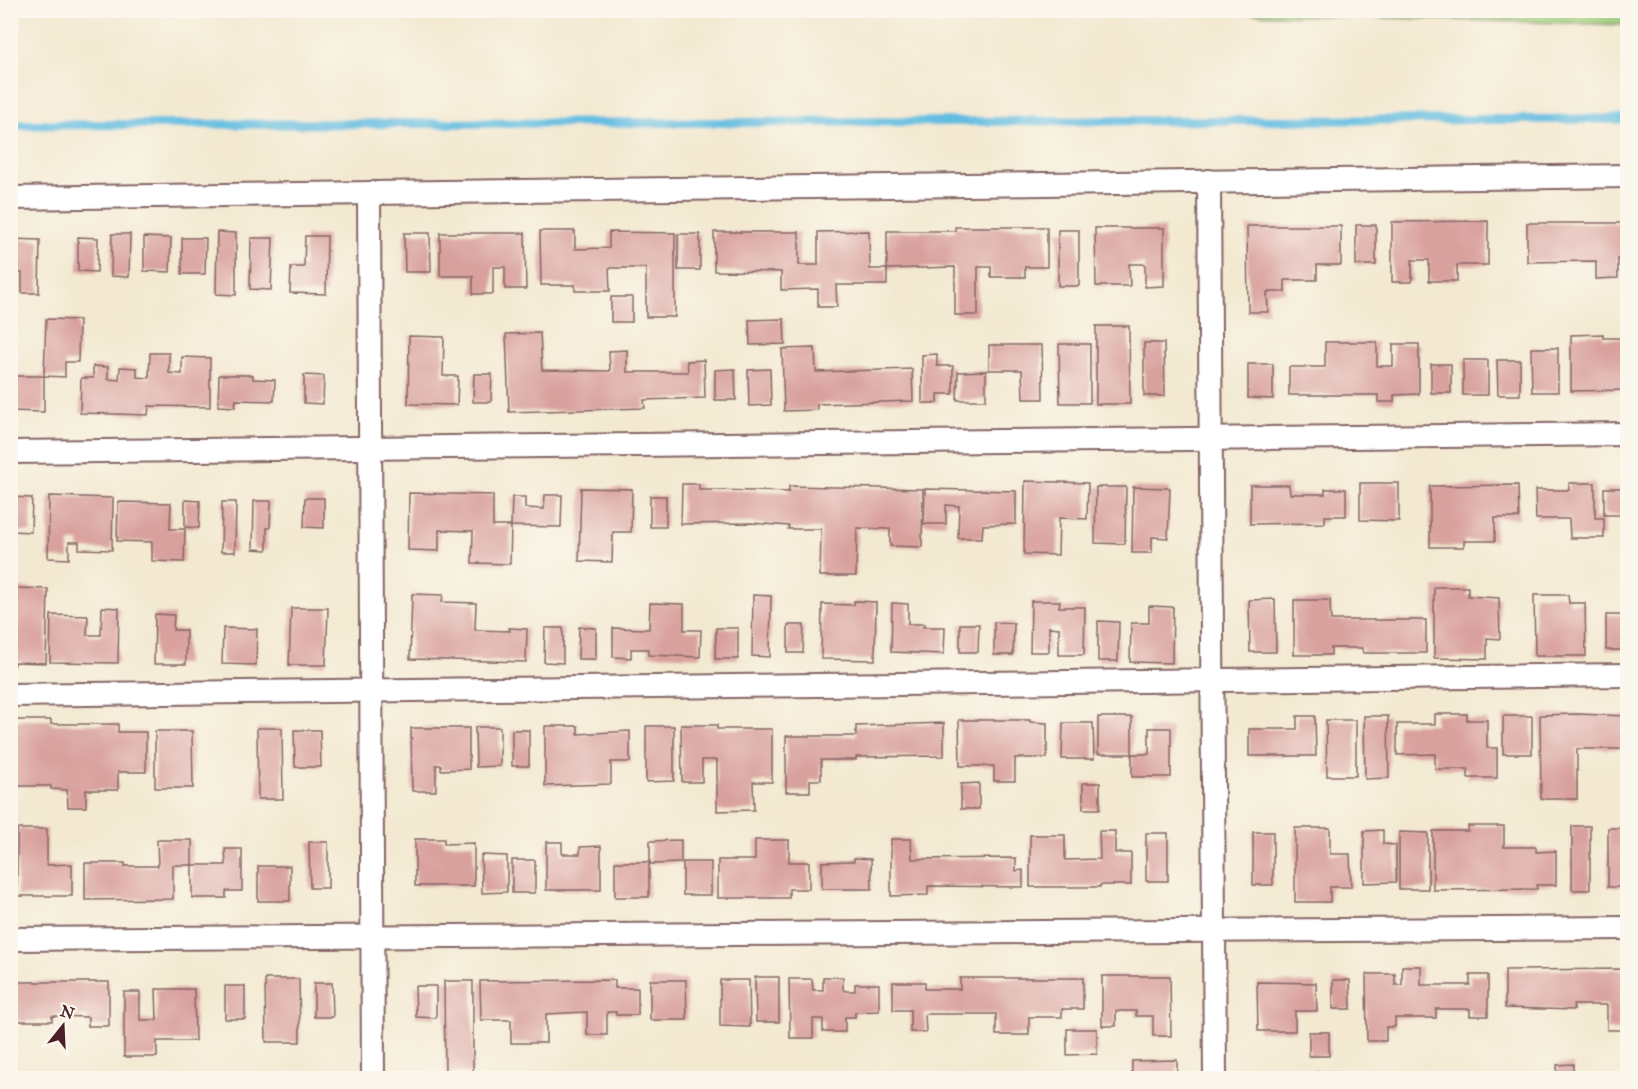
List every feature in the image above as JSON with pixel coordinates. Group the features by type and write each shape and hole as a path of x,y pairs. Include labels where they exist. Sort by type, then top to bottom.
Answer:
{"street":[{"path":"10,198 1628,176"},
{"path":"1209,181 1215,1078"},
{"path":"369,193 373,1078"},
{"path":"10,452 1628,434"},
{"path":"10,694 1628,675"},
{"path":"10,939 1628,928"}],"green space":[{"path":"1137,10 1627,10 1627,25 1137,11"}],"building":[{"path":"1488,221 1488,265 1457,265 1457,281 1429,281 1429,260 1412,260 1412,282 1392,282 1392,222"},
{"path":"1527,223 1628,223 1628,259 1618,259 1618,278 1596,279 1596,261 1527,262"},
{"path":"1356,225 1376,225 1376,265 1356,265"},
{"path":"1247,226 1341,226 1341,265 1317,265 1317,280 1285,280 1285,292 1267,292 1268,312 1248,312"},
{"path":"955,227 1047,227 1047,267 1025,267 1025,277 991,277 991,267 978,267 978,315 955,315 955,267 887,269 887,231 955,231"},
{"path":"1095,228 1164,228 1164,286 1145,287 1145,264 1129,264 1130,286 1096,286"},
{"path":"1058,230 1079,230 1079,286 1058,286"},
{"path":"540,231 575,231 575,249 609,248 609,232 675,233 675,317 646,317 646,268 609,268 610,291 575,291 575,285 541,285"},
{"path":"869,231 870,269 887,269 887,285 836,285 837,307 818,307 818,289 781,290 781,272 714,271 714,232 799,232 799,265 818,265 818,232"},
{"path":"217,232 236,233 236,295 216,294"},
{"path":"404,233 430,233 431,272 405,272"},
{"path":"440,233 525,233 526,289 505,289 505,267 493,267 493,294 473,294 473,276 440,276"},
{"path":"112,234 130,234 129,277 111,276"},
{"path":"678,234 700,234 700,270 678,270"},
{"path":"305,236 327,236 326,294 290,293 291,267 304,267"},
{"path":"78,237 98,238 97,272 78,271"},
{"path":"144,237 171,238 170,272 144,271"},
{"path":"182,238 206,238 205,274 182,274"},
{"path":"251,238 273,238 271,290 250,289"},
{"path":"10,239 40,240 39,293 22,293 22,273 10,273"},
{"path":"611,297 632,297 632,322 611,322"},
{"path":"46,319 79,320 78,362 65,362 65,377 44,376"},
{"path":"784,319 785,344 750,345 749,320"},
{"path":"1096,326 1129,326 1130,404 1096,404"},
{"path":"540,333 542,370 610,371 609,351 627,350 627,372 688,372 687,361 704,360 705,398 644,400 645,408 509,412 506,334"},
{"path":"1603,334 1603,338 1628,338 1628,390 1571,391 1571,335"},
{"path":"409,336 444,337 443,376 458,376 457,405 408,404"},
{"path":"1325,342 1377,342 1377,366 1393,366 1393,344 1419,344 1419,394 1394,395 1394,402 1378,402 1378,395 1289,395 1289,367 1325,367"},
{"path":"1144,343 1164,343 1165,396 1144,396"},
{"path":"1059,344 1090,344 1090,403 1060,403"},
{"path":"989,345 1042,345 1043,399 1023,399 1022,370 989,370"},
{"path":"815,348 816,372 912,369 913,401 817,404 817,410 784,411 782,349"},
{"path":"1531,348 1558,348 1558,392 1532,392"},
{"path":"150,353 169,353 169,373 182,374 182,357 210,358 210,407 149,406 148,415 80,413 81,378 93,378 93,366 108,367 108,379 119,380 120,367 137,368 137,377 149,378"},
{"path":"937,354 937,366 953,366 953,394 938,394 938,403 922,403 922,355"},
{"path":"1463,360 1488,360 1488,395 1463,395"},
{"path":"1497,360 1520,360 1520,395 1498,395"},
{"path":"1248,364 1273,364 1273,399 1248,398"},
{"path":"1431,364 1451,364 1451,393 1431,393"},
{"path":"735,369 736,400 715,400 715,370"},
{"path":"770,369 771,405 749,406 748,370"},
{"path":"986,371 986,400 957,400 958,372"},
{"path":"474,374 492,374 491,402 473,402"},
{"path":"219,375 253,375 253,379 275,380 274,401 236,400 235,407 218,406"},
{"path":"304,375 324,376 323,404 304,403"},
{"path":"10,376 44,376 44,412 10,411"},
{"path":"1025,481 1088,483 1087,519 1059,518 1058,555 1024,554"},
{"path":"1360,483 1399,483 1399,521 1360,520"},
{"path":"1569,483 1595,483 1595,518 1604,518 1604,538 1570,538 1569,519 1536,519 1535,490 1569,490"},
{"path":"682,484 699,484 699,490 789,492 789,486 923,489 922,547 890,546 890,529 857,528 856,576 820,576 821,529 788,529 789,526 751,523 681,524"},
{"path":"1250,485 1289,485 1290,494 1325,494 1325,489 1346,489 1346,516 1325,516 1325,523 1250,524"},
{"path":"1518,485 1519,518 1495,518 1495,541 1464,541 1464,547 1430,547 1430,486"},
{"path":"1096,487 1126,487 1125,544 1095,543"},
{"path":"1133,487 1170,488 1168,538 1152,537 1152,553 1132,553"},
{"path":"581,488 632,489 631,532 613,532 612,562 579,561"},
{"path":"1604,488 1628,488 1628,515 1604,515"},
{"path":"925,489 1016,491 1016,524 983,525 982,538 958,538 959,506 946,505 946,524 924,524"},
{"path":"409,493 493,495 493,526 511,526 510,564 472,563 473,531 439,530 439,551 408,550"},
{"path":"545,495 562,495 561,527 511,526 512,497 525,497 525,508 544,509"},
{"path":"49,496 113,498 112,550 79,549 79,542 69,542 69,559 48,558"},
{"path":"650,496 666,496 666,527 650,527"},
{"path":"11,497 32,498 31,532 11,531"},
{"path":"305,498 324,498 324,528 304,527"},
{"path":"185,500 200,501 199,528 185,527"},
{"path":"254,501 271,501 267,550 253,549"},
{"path":"118,502 171,503 170,529 185,529 184,562 152,561 152,542 117,541"},
{"path":"222,502 236,502 235,552 221,552"},
{"path":"1434,587 1468,587 1468,596 1499,598 1500,639 1487,638 1487,659 1434,658"},
{"path":"16,588 48,589 46,663 14,662 14,667 10,667 10,613 15,614"},
{"path":"412,594 443,595 442,602 476,603 475,630 527,629 526,662 410,659"},
{"path":"753,595 771,596 770,657 752,656"},
{"path":"1534,595 1568,595 1569,603 1585,603 1586,656 1535,656"},
{"path":"1275,599 1276,652 1250,652 1249,600"},
{"path":"1294,600 1330,600 1331,620 1426,620 1426,653 1363,653 1362,648 1331,648 1331,655 1294,655"},
{"path":"854,601 876,602 875,660 821,659 822,604 854,605"},
{"path":"1031,601 1060,601 1059,607 1085,607 1084,655 1059,655 1059,628 1049,627 1049,652 1030,652"},
{"path":"650,603 684,604 684,630 701,630 700,657 648,655 649,649 631,649 631,658 613,657 613,628 649,629"},
{"path":"892,603 908,604 908,624 945,627 944,654 891,652"},
{"path":"1149,606 1173,607 1172,663 1130,662 1131,623 1149,623"},
{"path":"102,607 119,608 118,663 50,662 51,615 88,616 87,635 101,635"},
{"path":"291,608 328,608 326,665 289,665"},
{"path":"155,614 174,615 173,630 186,630 186,664 154,664"},
{"path":"1606,615 1628,615 1628,650 1606,650"},
{"path":"1098,621 1119,622 1118,661 1098,661"},
{"path":"994,622 1014,623 1013,655 994,655"},
{"path":"960,624 979,624 978,652 960,652"},
{"path":"788,625 804,625 803,653 788,653"},
{"path":"579,627 596,628 596,659 578,659"},
{"path":"223,628 257,629 256,665 222,664"},
{"path":"545,628 563,628 563,663 544,662"},
{"path":"716,628 738,628 738,659 715,659"},
{"path":"1435,714 1467,714 1467,720 1487,720 1487,748 1497,748 1497,778 1468,778 1468,769 1435,769 1435,754 1397,755 1397,724 1435,724"},
{"path":"1540,715 1628,716 1628,749 1577,749 1577,799 1541,799"},
{"path":"1297,716 1315,716 1316,756 1249,756 1249,729 1297,729"},
{"path":"1364,716 1388,716 1389,778 1365,779"},
{"path":"1503,716 1532,716 1532,754 1503,754"},
{"path":"1098,717 1132,717 1132,754 1098,754"},
{"path":"15,720 51,720 51,724 118,724 118,732 146,732 146,772 118,772 118,790 86,790 86,807 68,807 67,790 51,789 51,786 10,786 10,729 15,729"},
{"path":"959,720 1030,720 1030,722 1047,723 1047,758 1015,758 1015,781 994,781 994,766 960,766"},
{"path":"1326,720 1356,720 1356,776 1327,776"},
{"path":"944,723 944,756 856,757 856,760 821,760 821,780 810,780 810,792 786,792 786,736 856,736 856,726"},
{"path":"1063,723 1093,723 1094,759 1062,759"},
{"path":"681,725 717,725 717,729 772,729 772,782 753,782 754,810 717,811 717,760 702,760 702,782 682,782"},
{"path":"545,726 578,726 578,734 630,731 630,762 611,762 611,784 545,786"},
{"path":"646,726 674,726 674,781 646,782"},
{"path":"475,727 500,727 500,766 476,767"},
{"path":"257,728 282,728 283,799 258,799"},
{"path":"411,728 469,728 469,769 441,770 441,765 436,765 436,791 412,791"},
{"path":"1149,728 1171,728 1171,777 1132,777 1132,754 1149,754"},
{"path":"294,730 320,730 321,767 295,767"},
{"path":"512,730 529,730 529,766 512,766"},
{"path":"155,731 192,731 193,788 155,788"},
{"path":"979,783 979,809 961,809 961,784"},
{"path":"1083,783 1100,783 1100,809 1083,809"},
{"path":"1468,826 1504,826 1504,847 1536,847 1536,852 1556,851 1556,885 1536,885 1537,889 1433,890 1433,831 1468,831"},
{"path":"1572,826 1590,826 1590,890 1572,890"},
{"path":"1295,828 1330,828 1330,854 1350,854 1351,887 1330,887 1330,902 1295,902"},
{"path":"1608,828 1624,828 1625,887 1608,887"},
{"path":"17,829 47,829 47,865 72,864 72,896 17,896"},
{"path":"1383,830 1383,844 1396,845 1396,882 1364,883 1364,831"},
{"path":"1099,831 1115,831 1115,853 1131,853 1131,885 1030,887 1030,835 1065,835 1065,860 1100,859"},
{"path":"1253,832 1273,832 1273,885 1253,885"},
{"path":"1399,832 1428,833 1428,889 1399,889"},
{"path":"1146,833 1168,833 1168,881 1146,881"},
{"path":"415,839 444,839 444,844 474,843 474,886 415,886"},
{"path":"891,839 911,839 912,859 1016,858 1016,871 1023,870 1023,887 928,886 928,895 891,896"},
{"path":"157,840 192,840 192,865 173,865 173,899 85,900 85,863 158,866"},
{"path":"681,840 681,863 650,864 650,841"},
{"path":"755,840 789,840 789,862 809,862 809,889 789,889 789,898 718,898 718,860 755,860"},
{"path":"309,842 328,842 328,888 310,888"},
{"path":"546,842 562,842 562,854 580,854 580,847 601,846 601,890 546,890"},
{"path":"225,849 242,849 242,891 226,891 226,898 192,898 192,865 226,865"},
{"path":"481,855 507,856 507,892 482,893"},
{"path":"854,858 871,859 872,889 822,889 822,862 854,861"},
{"path":"512,860 535,860 535,893 512,893"},
{"path":"615,862 649,862 649,897 615,897"},
{"path":"683,862 711,862 711,895 683,895"},
{"path":"258,866 290,866 290,901 258,901"},
{"path":"1402,966 1421,966 1421,985 1470,985 1470,975 1488,975 1488,1016 1470,1016 1470,1009 1436,1009 1436,1018 1395,1018 1395,1027 1386,1027 1386,1041 1367,1041 1366,974 1395,974 1395,985 1402,985"},
{"path":"1626,969 1628,1030 1607,1030 1607,1005 1573,1005 1574,1010 1505,1008 1505,970"},
{"path":"1102,976 1170,976 1171,1036 1153,1036 1153,1016 1136,1016 1136,1011 1116,1011 1116,1026 1102,1026"},
{"path":"755,977 779,977 779,1022 756,1022"},
{"path":"823,977 843,977 845,991 855,991 855,984 879,984 879,1011 855,1012 855,1017 845,1017 845,1032 823,1032 823,1019 813,1019 813,1038 790,1038 789,979 812,979 813,990 823,990"},
{"path":"960,978 1083,978 1083,1009 1062,1009 1062,1017 1029,1017 1029,1035 996,1035 996,1014 925,1014 926,1032 910,1032 910,1010 893,1010 893,982 925,982 925,989 960,989"},
{"path":"265,979 299,979 300,1042 266,1042"},
{"path":"615,980 615,988 638,988 638,1015 616,1015 616,1012 607,1012 607,1035 587,1035 587,1012 546,1014 546,1043 511,1043 511,1020 481,1020 480,981"},
{"path":"650,980 686,980 687,1020 650,1020"},
{"path":"720,980 749,980 750,1027 720,1026"},
{"path":"1333,980 1350,980 1351,1009 1333,1009"},
{"path":"444,981 473,981 473,1073 445,1073"},
{"path":"16,982 109,982 109,1026 88,1026 88,1017 52,1016 52,1021 16,1021"},
{"path":"1257,982 1316,983 1317,1011 1295,1011 1295,1031 1258,1031"},
{"path":"314,983 332,983 333,1017 314,1017"},
{"path":"225,986 245,986 245,1019 225,1019"},
{"path":"415,986 436,986 436,1018 416,1017"},
{"path":"156,989 194,989 195,1041 157,1041 157,1057 124,1057 124,992 140,992 140,1020 157,1020"},
{"path":"1067,1029 1097,1029 1097,1054 1067,1055"},
{"path":"1309,1032 1329,1032 1329,1056 1309,1056"},
{"path":"1177,1060 1177,1078 1132,1078 1132,1061"},
{"path":"1573,1064 1573,1078 1557,1078 1557,1065"},
{"path":"1315,1072 1334,1072 1334,1078 1315,1078"}],"waterway":[{"path":"10,125 1628,119"}]}
